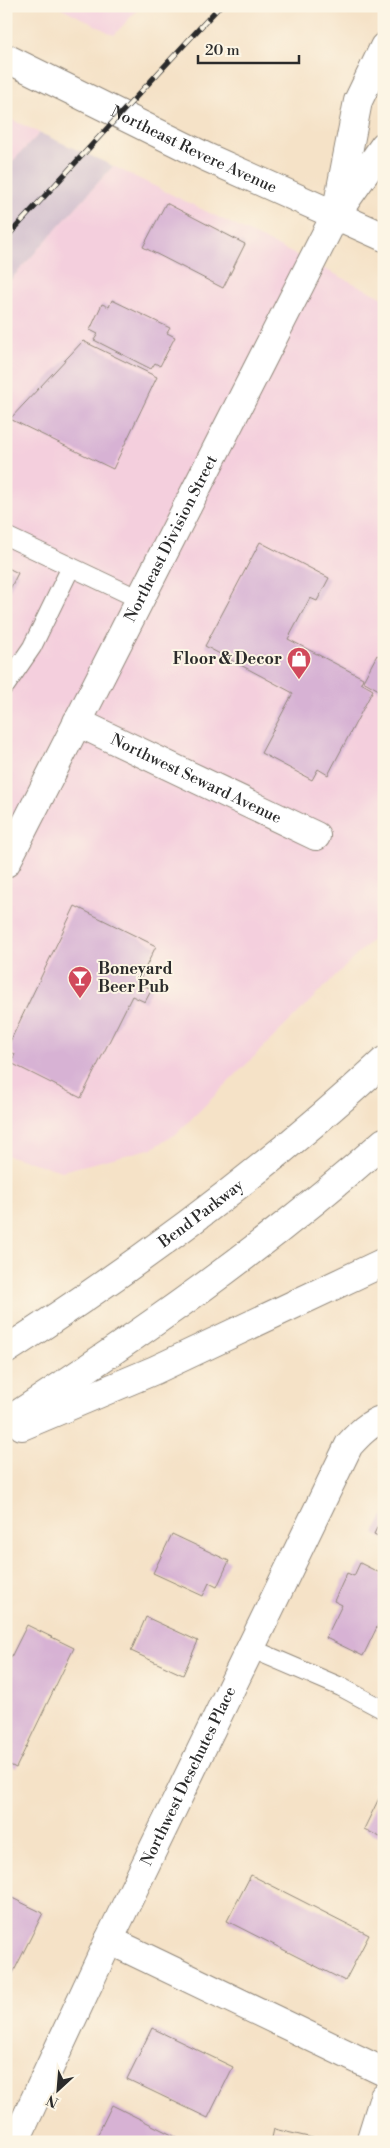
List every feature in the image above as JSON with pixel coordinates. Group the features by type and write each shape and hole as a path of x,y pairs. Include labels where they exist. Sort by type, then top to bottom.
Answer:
{"main road":[{"path":"336,214 358,101 384,47"},
{"name":"Northeast Revere Avenue","path":"6,58 206,156 384,237"},
{"path":"336,214 384,146"},
{"name":"Northeast Division Street","path":"6,863 336,214"},
{"name":"Northwest Seward Avenue","path":"77,722 316,836"},
{"name":"Bend Parkway","path":"6,1350 122,1271 224,1196 293,1141 384,1061"},
{"path":"6,1422 188,1297 302,1211 384,1142"},
{"path":"6,1433 155,1370 384,1262"},
{"name":"Northwest Deschutes Place","path":"15,2142 109,1940 349,1445 361,1432 380,1420"},
{"path":"109,1940 384,2072"},
{"path":"370,2142 384,2097"}],"lane":[{"path":"6,536 139,599"},
{"path":"6,685 32,647 71,567"},
{"path":"250,1648 341,1687 384,1710"}],"shaded area":[{"path":"58,6 141,6 114,35"},
{"path":"6,117 40,133 6,168"},
{"path":"40,133 113,166 6,285 6,168"},
{"path":"113,166 384,298 384,928 176,1134 153,1148 62,1171 6,1155 6,285"}],"building":[{"path":"166,203 245,244 223,288 143,247"},
{"path":"112,300 170,328 167,333 175,337 160,366 155,363 151,369 94,340 98,334 90,330 102,304 109,307"},
{"path":"83,341 157,377 113,469 10,419"},
{"path":"260,542 329,578 317,601 310,598 288,639 363,678 361,683 373,690 328,775 318,769 312,780 261,753 293,693 205,646"},
{"path":"6,567 18,573 6,597"},
{"path":"377,655 384,659 384,693 363,681"},
{"name":"Boneyard Beer Pub","path":"75,906 156,946 138,983 152,989 145,1002 132,996 81,1098 11,1063 15,1054 6,1050"},
{"path":"384,1514 384,1539 374,1534"},
{"path":"172,1534 229,1561 217,1587 209,1583 203,1596 153,1573"},
{"path":"360,1563 384,1575 384,1625 379,1623 363,1656 326,1638 342,1605 334,1601 347,1573 354,1576"},
{"path":"146,1617 198,1641 183,1675 131,1651"},
{"path":"27,1625 74,1648 16,1768 6,1763 6,1667"},
{"path":"384,1788 384,1839 364,1829"},
{"path":"251,1875 369,1935 345,1981 227,1921"},
{"path":"6,1895 43,1913 10,1979 6,1977"},
{"path":"152,2028 233,2067 208,2118 127,2079"},
{"path":"112,2105 186,2142 94,2142"},
{"path":"274,2129 317,2139 316,2142 271,2142"}],"railway":[{"path":"6,238 220,6"}],"place":[{"name":"Floor & Decor","path":"299,680"},
{"name":"Boneyard Beer Pub","path":"80,999"}]}
